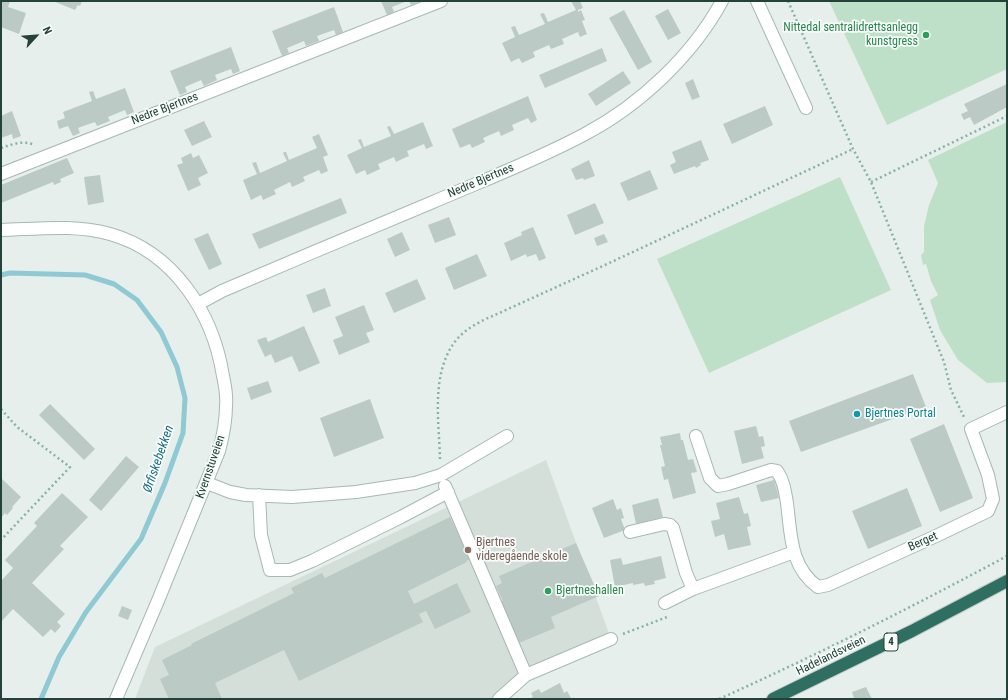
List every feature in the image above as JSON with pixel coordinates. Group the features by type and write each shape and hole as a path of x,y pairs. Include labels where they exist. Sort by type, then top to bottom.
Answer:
{"highway":[{"name":"Hadelandsveien","path":"773,699 912,632 1007,582"}],"street":[{"name":"Nedre Bjertnes","path":"1,174 441,1"},
{"name":"Nedre Bjertnes","path":"198,304 222,291 534,159 586,134 632,104 675,65 703,33 722,1"},
{"path":"757,1 806,108"},
{"name":"Kvernstuveien","path":"1,230 70,228 98,231 136,245 158,259 182,282 198,304 210,327 217,348 224,380 226,405 223,436 219,451 116,699"},
{"path":"971,429 1007,412"},
{"name":"Berget","path":"696,436 710,478 718,486 771,470 777,471 781,477 785,489 794,552 801,570 811,582 818,587 936,536 988,510 993,499 988,475 971,429"},
{"path":"207,483 239,494 292,497 356,492 415,483 441,475 507,436"},
{"path":"441,475 526,675"},
{"path":"259,495 262,535 270,570 290,570 312,561 448,492"},
{"path":"630,532 664,524 670,525 673,528 686,573 693,589"},
{"path":"665,603 693,589 794,552"},
{"path":"499,699 526,675 611,639"}],"path":[{"path":"788,1 853,149 871,182 944,362 951,390 971,429"},
{"path":"871,182 1007,116"},
{"path":"1,148 18,142 29,142 36,145 45,156"},
{"path":"441,475 438,396 440,378 446,356 458,338 465,332 482,321 853,149"},
{"path":"1,409 17,428 70,467 1,540"},
{"path":"719,699 899,613 1007,556"},
{"path":"611,639 669,617"}],"shaded area":[{"name":"Bjertnes videregående skole","path":"546,460 611,639 526,675 497,699 135,699 155,647"}],"green space":[{"name":"Nittedal sentralidrettsanlegg kunstgress","path":"829,1 1007,1 1007,69 887,125"},
{"path":"1007,122 1007,382 987,383 958,360 940,330 930,300 938,295 931,281 926,264 923,265 921,255 924,252 924,226 929,205 938,183 928,160"},
{"path":"840,177 891,290 709,373 657,259"}],"building":[{"path":"1,1 10,1 8,7 26,13 19,34 1,27"},
{"path":"53,1 82,1 80,6 78,5 75,10"},
{"path":"381,1 407,1 392,7 394,12 387,15"},
{"path":"409,1 421,1 411,5"},
{"path":"571,1 580,1 583,8 578,10 578,12 581,10 585,20 582,21 587,34 580,37 578,32 562,39 564,44 551,49 549,45 533,52 535,57 522,63 519,58 511,62 502,43 515,37 511,27 515,26 519,35 545,24 540,14 544,13 548,22 576,10"},
{"path":"334,7 343,32 336,35 334,30 317,36 319,41 306,46 304,41 287,48 289,53 282,56 272,31"},
{"path":"668,9 681,33 668,40 655,16"},
{"path":"624,10 652,62 638,70 609,18"},
{"path":"231,47 240,71 233,74 231,69 215,75 217,80 204,86 201,80 185,87 187,92 180,95 170,71"},
{"path":"602,48 607,61 545,88 539,75"},
{"path":"623,71 631,83 596,106 588,94"},
{"path":"693,79 700,97 692,100 685,83"},
{"path":"1007,84 1007,107 974,125 970,117 964,120 961,114 968,111 964,104"},
{"path":"125,88 134,112 127,115 125,110 108,117 110,121 97,126 95,122 78,128 80,133 73,136 68,126 59,129 57,121 65,118 63,112 92,101 89,92 93,91 96,99"},
{"path":"528,96 537,120 531,123 528,118 512,125 514,130 501,136 499,131 483,138 485,142 472,148 470,144 460,148 452,129"},
{"path":"765,106 773,125 732,144 723,124"},
{"path":"12,111 21,136 13,139 12,134 1,138 1,116"},
{"path":"204,121 212,137 192,146 184,130"},
{"path":"423,122 433,146 426,149 424,144 407,151 409,156 396,162 394,157 378,164 380,169 367,175 365,170 356,174 347,155 362,148 358,140 361,139 364,147 391,136 387,127 390,126 394,134"},
{"path":"319,134 328,155 323,157 328,171 321,174 319,170 303,177 305,181 292,187 290,182 274,190 276,194 263,200 261,195 251,200 243,180 257,174 252,163 256,162 260,173 287,161 283,153 284,152 286,152 289,160 317,148 312,137"},
{"path":"701,140 709,160 700,163 701,165 696,168 695,166 674,174 670,165 676,162 672,152"},
{"path":"191,153 193,158 199,155 208,173 198,178 201,185 188,191 177,165 183,163 181,158"},
{"path":"67,158 74,173 60,179 61,182 54,185 53,182 1,203 1,185"},
{"path":"589,160 595,176 584,180 583,178 576,180 571,169"},
{"path":"650,170 658,189 628,201 620,183"},
{"path":"100,175 104,202 88,205 84,177"},
{"path":"341,198 347,213 259,249 252,234"},
{"path":"595,203 604,223 575,235 567,215"},
{"path":"449,217 456,235 435,243 428,225"},
{"path":"533,227 546,258 539,261 536,254 527,257 526,254 511,261 504,243 522,235 521,232"},
{"path":"402,232 410,250 395,257 387,239"},
{"path":"208,233 222,264 209,270 194,239"},
{"path":"604,234 608,242 597,246 594,238"},
{"path":"477,254 487,276 454,290 445,268"},
{"path":"417,279 426,299 394,313 385,293"},
{"path":"325,288 331,306 313,313 306,295"},
{"path":"364,305 374,330 366,333 370,342 339,355 333,340 343,336 335,317"},
{"path":"304,326 320,363 299,372 292,356 275,363 271,354 265,357 257,340 266,337 268,342"},
{"name":"Bjertnes Portal","path":"913,374 926,407 801,452 789,421"},
{"path":"268,381 272,392 251,400 247,388"},
{"path":"370,399 384,438 334,457 320,418"},
{"path":"50,404 95,449 84,460 39,415"},
{"name":"Bjertnes Portal","path":"944,424 973,498 940,512 910,439"},
{"path":"756,426 759,437 763,436 765,446 761,447 764,458 742,464 734,431"},
{"path":"680,433 688,460 693,459 697,472 691,473 696,493 673,499 668,479 664,480 661,467 665,466 660,445 662,445 660,437"},
{"path":"126,456 139,467 101,511 89,500"},
{"path":"1,478 21,497 7,515 5,513 1,518"},
{"path":"774,480 779,498 761,502 756,485"},
{"path":"907,488 922,526 868,549 852,511"},
{"path":"62,493 88,517 60,546 64,549 32,583 65,614 57,622 61,626 55,633 51,629 43,637 13,609 1,622 1,581 13,568 5,560 37,526 34,523"},
{"path":"739,497 744,514 748,513 751,526 747,527 751,545 728,550 724,534 715,537 711,521 720,519 716,503"},
{"path":"658,498 663,517 636,524 632,505"},
{"path":"613,499 617,510 621,508 624,518 621,519 625,530 604,538 592,508"},
{"path":"450,517 470,559 466,561 467,562 408,591 414,604 457,583 471,612 435,629 426,611 419,614 423,622 299,681 284,650 215,683 222,699 169,699 160,679 169,675 162,660 294,593 291,588 322,573 325,578"},
{"name":"Bjertneshallen","path":"576,543 599,596 551,617 555,628 519,643 501,602 503,601 496,586 502,583 499,576"},
{"path":"661,556 666,578 654,581 655,584 645,586 644,583 633,585 633,583 615,587 610,560 621,558 623,565"},
{"path":"122,606 132,610 128,620 118,616"},
{"path":"560,683 564,693 567,691 571,698 528,699 533,697 531,693 539,689 541,693"},
{"path":"866,687 872,699 854,698 852,692"}],"waterway":[{"name":"Ørfiskebekken","path":"1,275 10,273 85,275 114,284 137,300 161,332 177,367 185,398 183,433 165,483 141,539 86,612 59,657 41,699"}],"place":[{"name":"Nittedal sentralidrettsanlegg kunstgress","path":"926,35"},
{"name":"Bjertnes Portal","path":"857,414"},
{"name":"Bjertnes videregående skole","path":"468,550"},
{"name":"Bjertneshallen","path":"548,591"}]}
